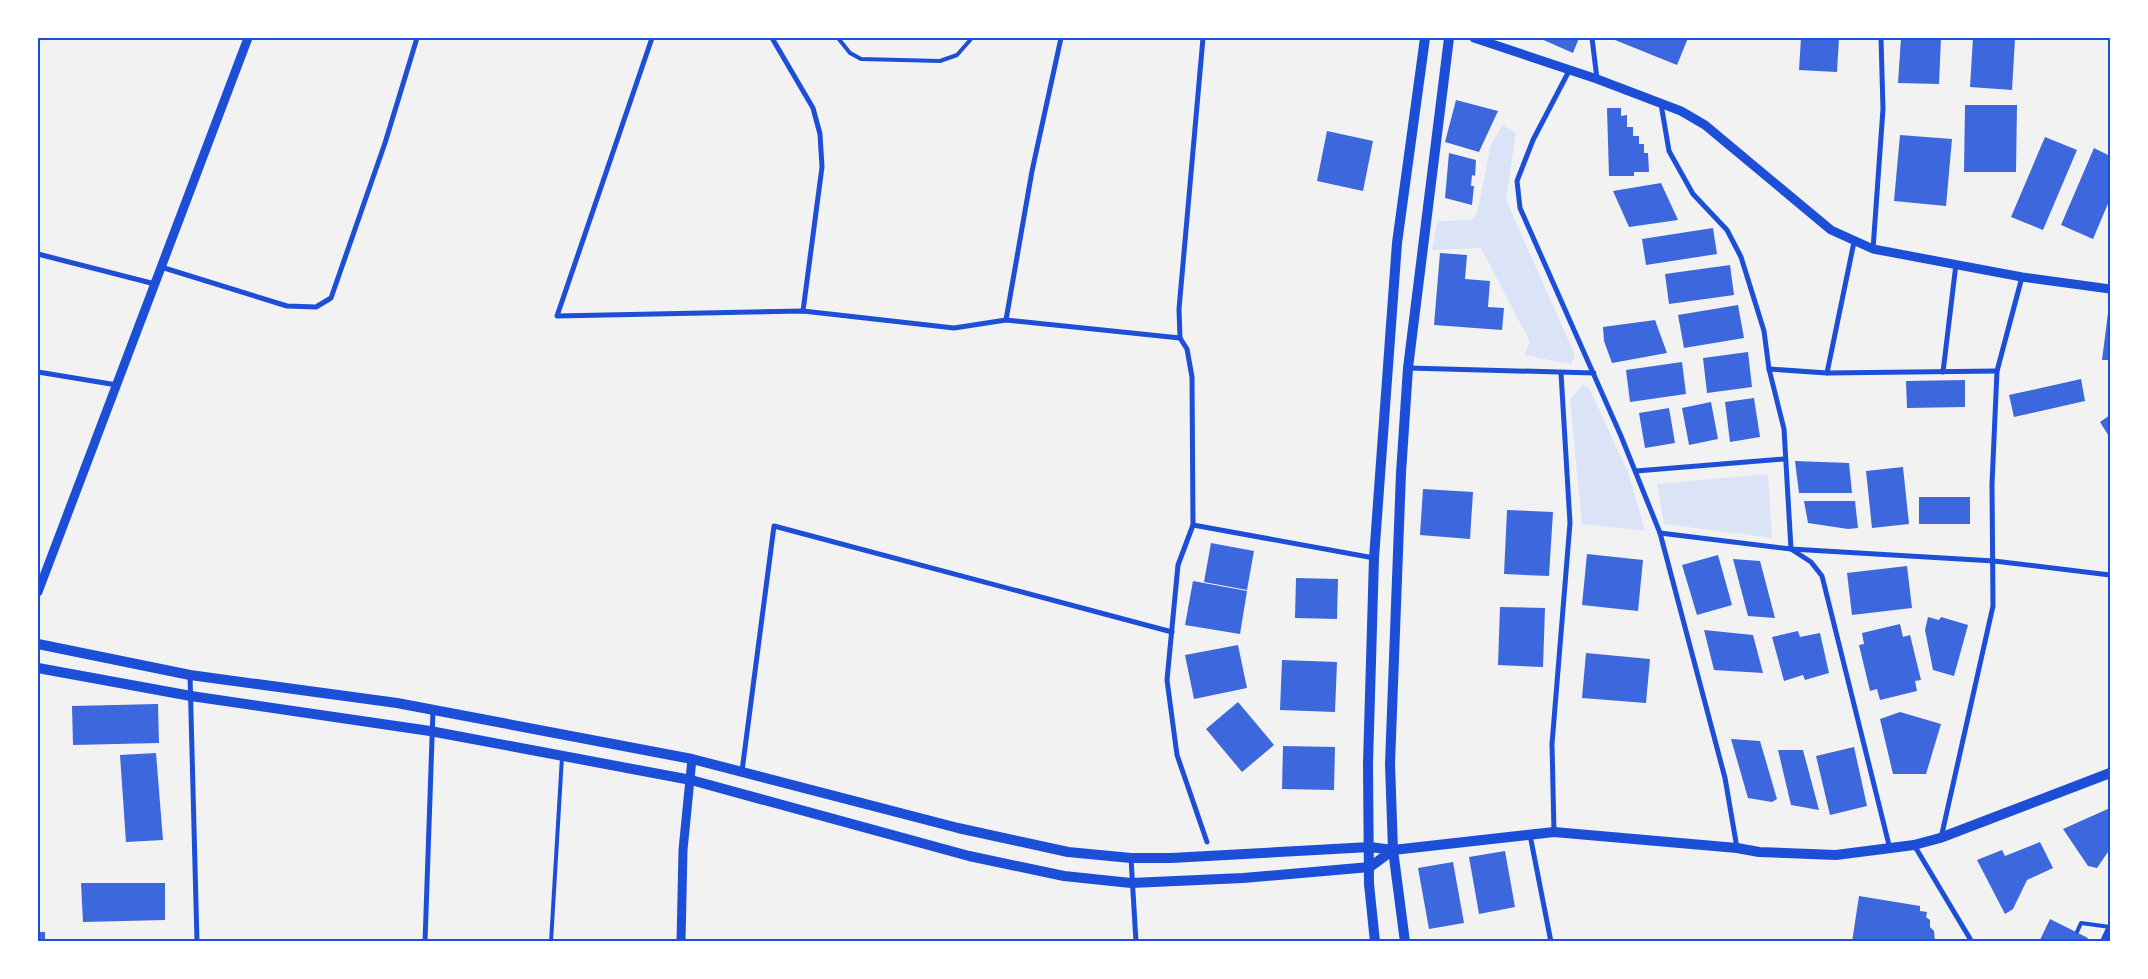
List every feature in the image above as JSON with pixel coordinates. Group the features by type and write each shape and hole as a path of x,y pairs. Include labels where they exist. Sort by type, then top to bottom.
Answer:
{"main road":[{"path":"1375,942 1369,884 1368,764 1374,558 1397,243 1425,38"},
{"path":"1405,942 1393,850 1390,764 1408,368 1449,38"},
{"path":"38,644 190,675 432,710 692,758 958,828 1068,852 1131,858 1370,847 1393,850 1554,832 1737,848 1760,852 1836,855 1914,846 1940,838 2110,773"},
{"path":"38,668 191,696 430,731 691,780 969,856 1064,876 1131,883 1216,880 1370,867 1393,850"},
{"path":"2105,942 2110,931"}],"street":[{"path":"38,592 248,38"},
{"path":"161,267 287,306 316,307 331,298 385,143 417,38"},
{"path":"652,38 557,316 802,312 954,328 1006,320 1180,338"},
{"path":"772,38 813,108 820,134 822,167 802,312"},
{"path":"1006,320 1032,170 1061,38"},
{"path":"1203,38 1179,309 1180,338 1187,349 1192,377 1193,525 1178,564 1167,680 1177,755 1207,842"},
{"path":"1474,38 1570,69 1682,111 1705,125 1831,230 1854,242 1873,249 1956,263 2022,277 2110,289"},
{"path":"1592,38 1597,79"},
{"path":"1873,249 1883,109 1881,38"},
{"path":"1570,69 1532,140 1517,181 1520,208 1594,373 1660,533 1725,778 1737,848"},
{"path":"1661,104 1669,151 1693,194 1727,230 1741,257 1764,332 1770,369 1784,429 1784,459 1791,549"},
{"path":"1827,372 1854,242"},
{"path":"38,254 155,284"},
{"path":"1943,372 1956,263"},
{"path":"1940,838 1993,606 1992,484 1997,371 2022,277"},
{"path":"1408,368 1594,373"},
{"path":"1770,369 1827,372 1997,371"},
{"path":"38,372 117,386"},
{"path":"1554,832 1552,744 1570,523 1561,373"},
{"path":"1636,471 1784,459"},
{"path":"1193,525 1374,558"},
{"path":"742,771 774,526 1172,632"},
{"path":"1660,533 1791,549 1994,561 2110,575"},
{"path":"1791,549 1811,562 1822,576 1890,850"},
{"path":"190,675 197,942"},
{"path":"425,942 432,710"},
{"path":"681,942 684,850 692,758"},
{"path":"1530,834 1551,942"},
{"path":"1914,846 1972,942"},
{"path":"1131,858 1136,942"}],"lane":[{"path":"838,38 850,53 861,58 940,61 963,50 972,38"},
{"path":"551,942 562,755"},
{"path":"2077,932 2081,923 2110,927"}],"shaded area":[{"path":"1503,125 1516,133 1506,200 1575,355 1571,364 1524,355 1530,342 1481,248 1432,250 1437,221 1471,220 1477,213 1491,144"},
{"path":"1582,385 1589,388 1628,472 1645,531 1582,524 1570,400"},
{"path":"1768,474 1772,538 1664,524 1657,484"}],"building":[{"path":"1539,38 1579,38 1573,53"},
{"path":"1610,38 1688,38 1677,65"},
{"path":"1801,38 1839,38 1837,72 1799,70"},
{"path":"1901,38 1941,38 1939,84 1898,83"},
{"path":"1973,38 2015,38 2012,90 1970,87"},
{"path":"1456,100 1498,111 1479,152 1445,142"},
{"path":"1965,105 2017,105 2016,172 1964,172"},
{"path":"1607,108 1621,108 1621,116 1627,115 1627,127 1633,127 1633,136 1639,136 1639,144 1644,144 1644,153 1648,153 1649,172 1634,172 1634,176 1609,176"},
{"path":"1327,131 1373,141 1363,191 1317,181"},
{"path":"1900,135 1952,139 1946,206 1894,201"},
{"path":"2045,137 2077,150 2043,230 2011,217"},
{"path":"2094,148 2110,156 2110,199 2093,239 2061,225"},
{"path":"1449,153 1476,160 1475,176 1472,175 1471,186 1474,186 1472,205 1445,198"},
{"path":"1661,183 1678,220 1629,227 1613,191"},
{"path":"1713,228 1717,254 1646,265 1642,239"},
{"path":"1440,253 1467,255 1465,279 1490,281 1488,307 1504,308 1502,330 1434,325"},
{"path":"1730,265 1734,295 1669,304 1665,274"},
{"path":"1738,305 1744,338 1684,348 1678,315"},
{"path":"2109,305 2110,360 2102,360"},
{"path":"1655,320 1667,353 1612,363 1604,341 1603,327"},
{"path":"1748,352 1752,387 1707,393 1703,358"},
{"path":"1682,362 1686,394 1630,402 1626,370"},
{"path":"2081,379 2085,401 2014,417 2009,395"},
{"path":"1965,380 1965,407 1907,408 1906,381"},
{"path":"1754,398 1760,437 1730,442 1725,402"},
{"path":"1711,402 1718,439 1689,445 1682,408"},
{"path":"1669,408 1675,443 1645,448 1639,413"},
{"path":"2110,415 2110,438 2100,422"},
{"path":"1795,461 1849,463 1852,493 1799,493"},
{"path":"1903,467 1909,524 1872,528 1866,471"},
{"path":"1423,489 1473,492 1470,539 1420,535"},
{"path":"1919,497 1970,497 1970,524 1919,524"},
{"path":"1804,501 1855,501 1858,528 1848,529 1808,523"},
{"path":"1507,510 1553,512 1549,576 1504,574"},
{"path":"1211,543 1254,551 1247,590 1204,582"},
{"path":"1587,554 1643,560 1638,611 1582,605"},
{"path":"1718,555 1732,605 1697,615 1682,565"},
{"path":"1733,559 1760,561 1775,618 1748,616"},
{"path":"1907,566 1912,608 1852,615 1847,573"},
{"path":"1296,578 1338,579 1337,619 1295,618"},
{"path":"1193,581 1247,591 1240,634 1185,625"},
{"path":"1500,607 1545,608 1543,667 1498,665"},
{"path":"1928,617 1939,620 1941,617 1968,625 1954,676 1933,670 1925,630"},
{"path":"1900,624 1903,637 1910,635 1921,680 1915,681 1917,691 1880,700 1877,689 1870,691 1859,645 1864,644 1862,633"},
{"path":"1704,630 1753,635 1763,673 1714,670"},
{"path":"1798,631 1800,637 1820,633 1829,673 1805,680 1803,675 1784,681 1772,637"},
{"path":"1238,645 1247,688 1194,699 1185,655"},
{"path":"1586,653 1650,659 1646,703 1582,698"},
{"path":"1282,660 1337,662 1335,712 1280,710"},
{"path":"1238,702 1274,745 1242,772 1206,729"},
{"path":"158,704 159,743 73,745 72,706"},
{"path":"1900,712 1941,724 1926,774 1893,774 1880,719"},
{"path":"1731,739 1760,741 1777,799 1772,802 1748,798"},
{"path":"1283,746 1335,747 1334,790 1282,789"},
{"path":"1854,747 1867,806 1830,815 1816,756"},
{"path":"1778,750 1803,750 1819,810 1791,805"},
{"path":"156,753 163,840 126,842 120,755"},
{"path":"2110,808 2110,849 2097,868 2088,866 2063,829"},
{"path":"2040,842 2053,868 2027,880 2013,909 2005,914 1977,860 2002,850 2005,856"},
{"path":"1505,851 1515,907 1479,914 1469,857"},
{"path":"1453,862 1464,923 1429,929 1418,868"},
{"path":"81,883 165,883 165,920 83,922"},
{"path":"1859,896 1920,906 1920,911 1927,912 1926,917 1930,920 1930,927 1934,931 1935,942 1852,942"},
{"path":"2050,919 2088,938 2086,942 2039,942"},
{"path":"38,932 45,932 45,942 38,942"}]}
